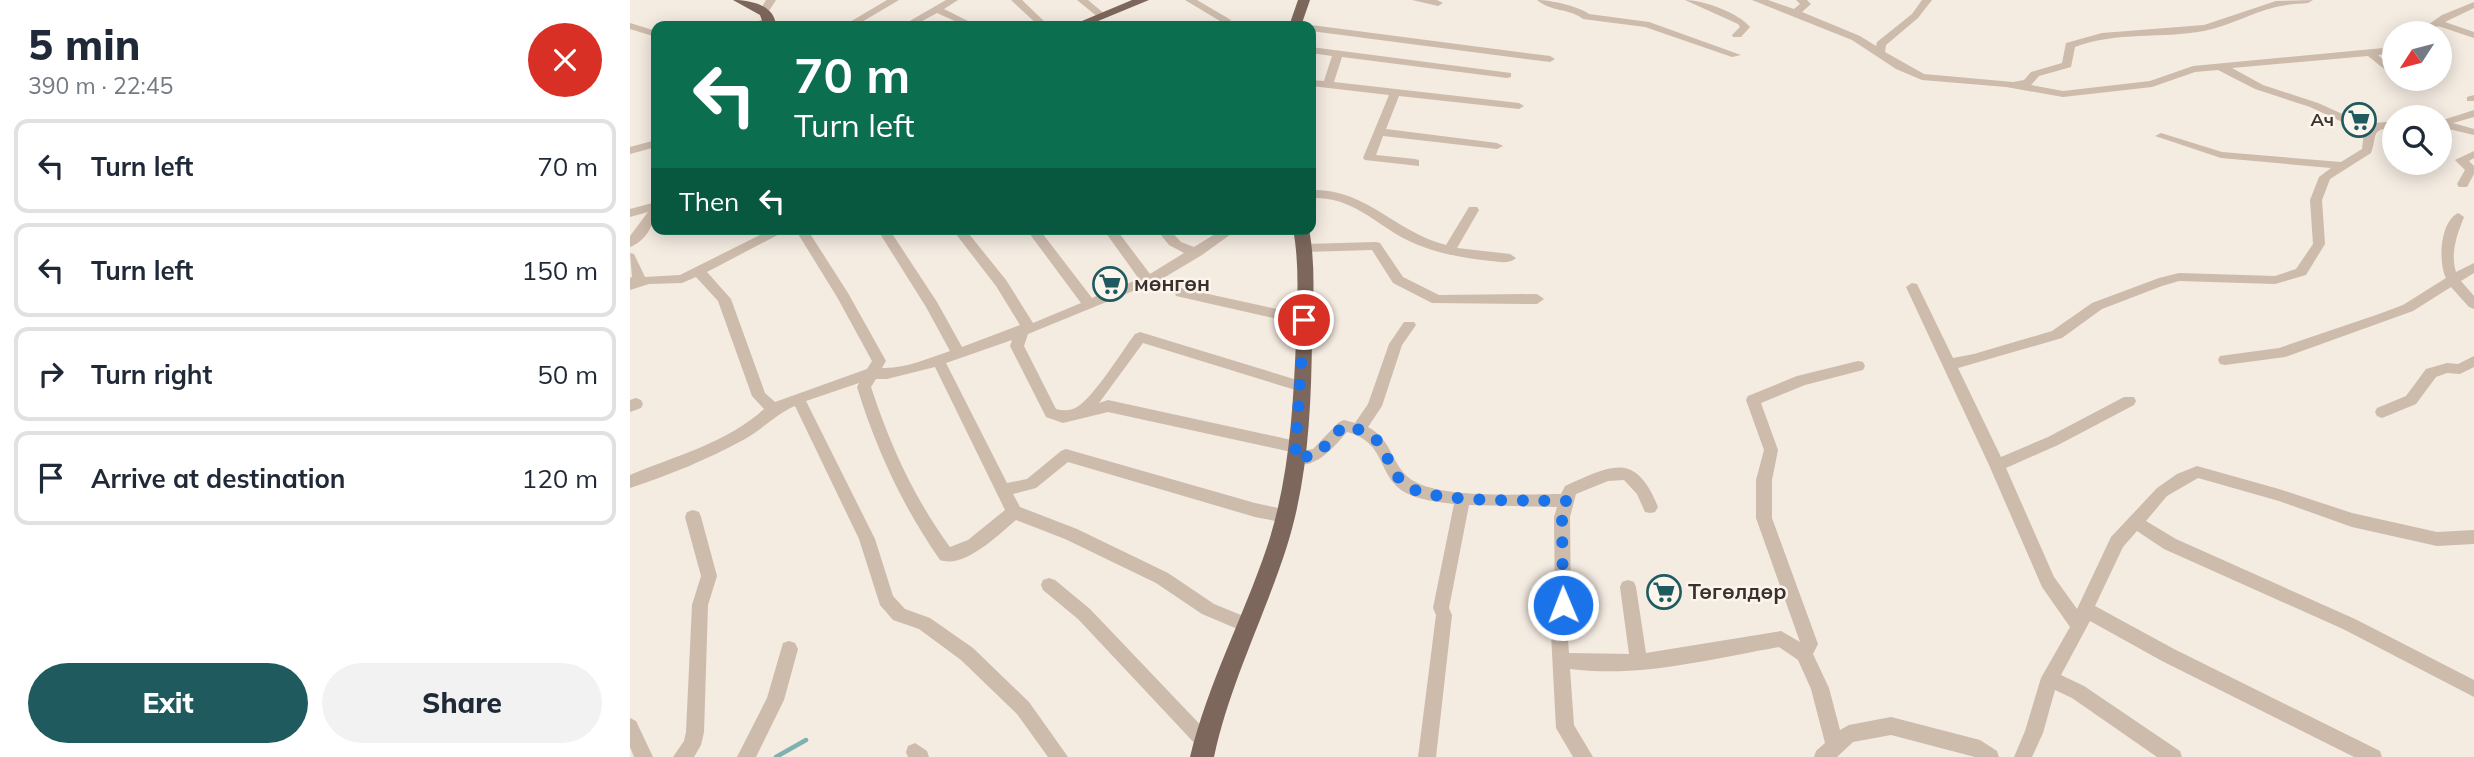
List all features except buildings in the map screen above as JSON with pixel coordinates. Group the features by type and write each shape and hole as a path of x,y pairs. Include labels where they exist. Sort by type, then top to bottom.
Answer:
{"main road":[{"path":"738,0 768,19"},
{"path":"1089,21 1143,0"},
{"path":"1297,21 1304,0"},
{"path":"1203,749 1213,712 1286,516 1296,453 1302,387 1303,239"}],"street":[{"path":"768,19 771,0"},
{"path":"857,21 894,0"},
{"path":"916,21 953,0"},
{"path":"1016,0 1039,21"},
{"path":"1082,0 1102,16"},
{"path":"1190,0 1216,21"},
{"path":"1416,0 1438,3"},
{"path":"1542,0 1552,6 1578,11 1587,17 1646,24 1736,55"},
{"path":"1690,0 1741,22 1745,27 1737,35"},
{"path":"1757,0 1796,12 1856,38 1900,67 1922,77 2006,84 2063,94 2152,85 2193,69 2382,52"},
{"path":"1796,12 1806,4 1801,0"},
{"path":"1880,52 1881,44 1915,16 1927,0"},
{"path":"2248,5 2308,0"},
{"path":"2006,84 2026,83 2035,74 2067,65 2070,46 2081,41 2110,34 2204,28 2278,3"},
{"path":"2438,21 2474,5"},
{"path":"938,10 962,21"},
{"path":"630,26 651,33"},
{"path":"1316,29 1550,59"},
{"path":"630,32 651,34"},
{"path":"1316,51 1507,75"},
{"path":"1328,85 1338,54"},
{"path":"2372,54 2382,63"},
{"path":"2219,66 2259,87 2314,104 2370,131"},
{"path":"1316,84 1518,106"},
{"path":"1395,92 1369,158 1415,163"},
{"path":"2452,120 2474,113"},
{"path":"1950,366 1958,360 1986,356 2057,335 2097,306 2159,282 2179,277 2275,280 2301,272 2319,244 2316,200 2325,177 2367,151 2370,131 2382,125"},
{"path":"2452,127 2474,132"},
{"path":"1381,132 1497,146"},
{"path":"2161,136 2221,156 2346,166"},
{"path":"630,151 651,144"},
{"path":"2463,184 2471,169 2461,160 2474,154"},
{"path":"1316,194 1337,194 1361,204 1390,226 1422,242 1449,250 1510,258"},
{"path":"630,213 651,209"},
{"path":"1449,250 1473,210"},
{"path":"630,243 639,235 651,216"},
{"path":"2458,218 2450,235 2445,265 2451,280 2474,304"},
{"path":"630,286 649,280 682,279 771,235"},
{"path":"804,235 843,296 879,362 864,387 869,405 920,515 946,555 972,547 1013,512"},
{"path":"887,235 932,305 958,353"},
{"path":"963,235 1001,283 1026,328"},
{"path":"1037,235 1090,306"},
{"path":"1113,235 1147,280"},
{"path":"1166,235 1172,243 1183,250 1198,252"},
{"path":"630,482 736,436 764,419 773,409 797,398 872,373 887,373 938,360 1090,306 1147,280 1223,235"},
{"path":"1303,239 1376,246 1398,280 1437,300 1537,299"},
{"path":"630,257 639,278 630,286"},
{"path":"2225,360 2280,353 2408,308 2474,267"},
{"path":"698,271 724,299 759,396 773,409"},
{"path":"1912,287 1997,465 2048,582 2080,627"},
{"path":"1181,293 1304,320"},
{"path":"1359,429 1375,406 1396,345 1409,325"},
{"path":"1026,328 1017,346 1051,413 1063,417 1108,406 1296,453 1318,454 1343,426 1365,429 1381,444 1396,474 1412,489 1463,498 1567,501"},
{"path":"1081,413 1104,387 1140,337 1302,387"},
{"path":"938,360 1013,512 1082,540 1162,578 1208,609 1247,625"},
{"path":"2382,412 2411,400 2431,373 2446,368 2460,369 2474,361"},
{"path":"1804,654 1809,644 1764,518 1764,480 1771,450 1753,400 1802,380 1857,366"},
{"path":"797,398 867,539 886,600 899,615 924,624 967,654 1023,708 1059,757"},
{"path":"1997,465 2053,441 2129,401"},
{"path":"1003,490 1031,484 1066,455 1255,510 1286,516"},
{"path":"1584,757 1565,728 1558,615 1563,605 1562,517 1570,490 1619,471 1629,473 1646,494 1650,507"},
{"path":"2023,757 2034,733 2050,678 2080,627 2085,609 2117,542 2162,492 2182,478 2197,472 2352,520 2437,539 2474,537"},
{"path":"1427,757 1444,615 1441,608 1463,498"},
{"path":"682,757 692,745 695,732 700,605 709,576 692,517"},
{"path":"2135,522 2170,544 2349,624 2474,689"},
{"path":"1049,585 1084,614 1203,749"},
{"path":"1628,587 1638,660"},
{"path":"2085,609 2168,655 2373,757"},
{"path":"1560,660 1587,665 1781,639 1804,654 1819,688 1829,752"},
{"path":"746,757 775,700 789,649"},
{"path":"2050,678 2078,692 2173,757"},
{"path":"1829,752 1849,734 1891,726 1980,749 1990,757"},
{"path":"630,727 644,757"}],"waterway":[{"path":"776,757 806,740"}],"place":[{"name":"Ач","path":"2359,120"},
{"name":"мөнгөн","path":"1110,284"},
{"name":"Төгөлдөр","path":"1664,592"}],"route":[{"path":"1304,320 1302,387 1295,459 1310,458 1318,454 1343,426 1365,429 1381,444 1396,474 1412,489 1463,498 1567,501 1562,517 1563,605"}]}
